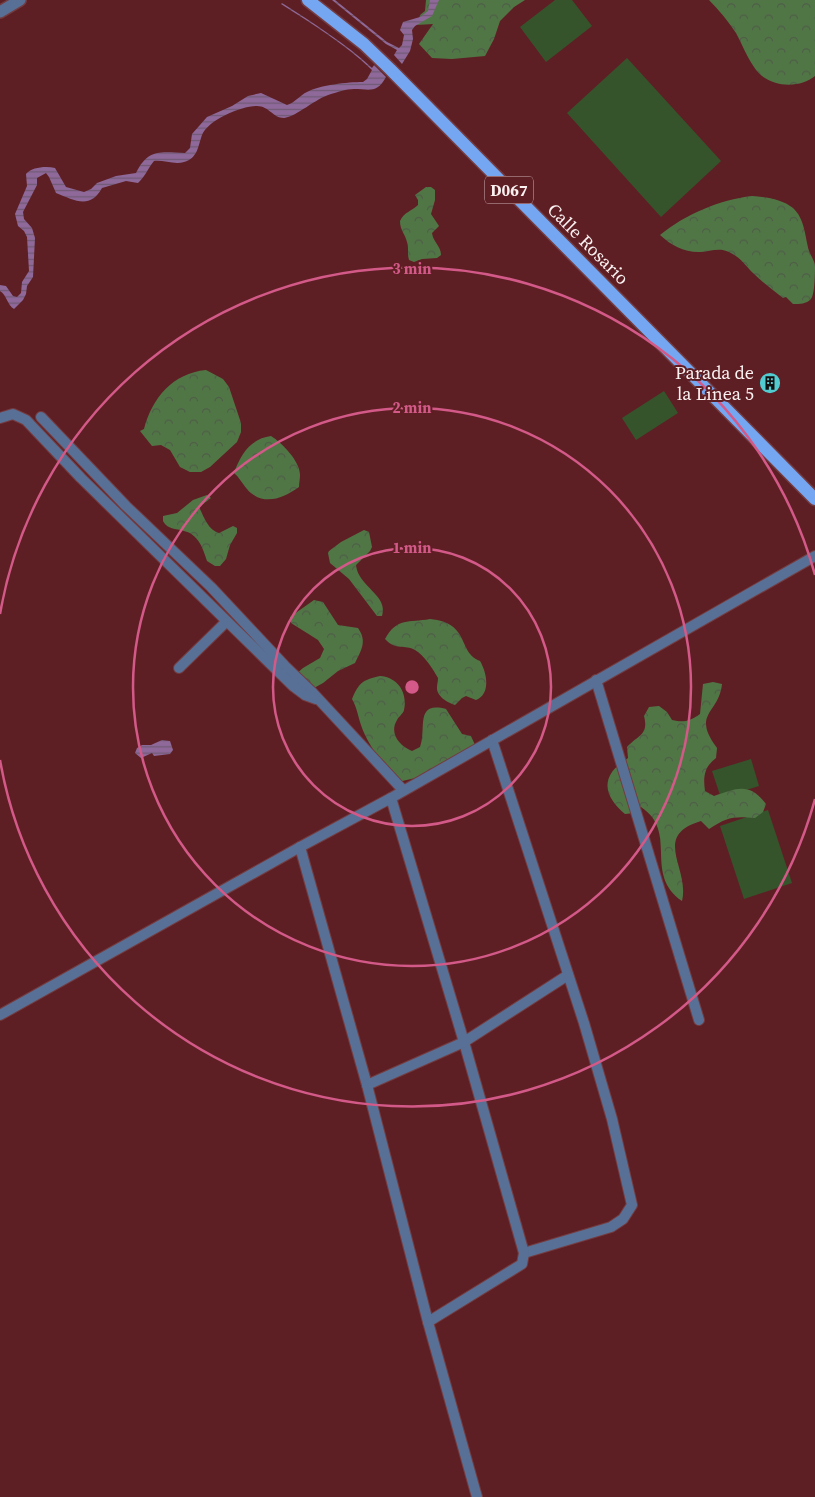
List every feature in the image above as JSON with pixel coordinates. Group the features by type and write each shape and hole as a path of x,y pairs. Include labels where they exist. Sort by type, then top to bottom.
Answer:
{"main road":[{"name":"Calle Rosario","path":"308,0 364,44 390,69 815,499"}],"street":[{"path":"0,12 20,0"},
{"path":"0,418 13,414 26,420 226,622 293,686 305,695 321,702"},
{"path":"41,417 126,506 211,587 403,790"},
{"path":"0,1015 391,798 815,556"},
{"path":"179,668 226,622"},
{"path":"596,680 700,1020"},
{"path":"492,740 568,975 612,1119 632,1205 623,1219 611,1227 524,1253"},
{"path":"391,798 464,1042 524,1253 522,1264 428,1322"},
{"path":"300,847 477,1497"},
{"path":"366,1085 464,1042 568,975"}],"green space":[{"path":"426,0 525,0 514,7 500,21 494,39 485,56 452,59 432,58 419,44 433,24 416,25 420,15 425,11"},
{"path":"555,0 572,0 592,26 546,62 520,27"},
{"path":"709,0 815,0 815,76 791,85 774,82 759,74 736,33"},
{"path":"627,58 721,161 661,217 567,113"},
{"path":"426,187 431,187 435,190 435,200 431,214 439,226 432,233 441,255 437,258 422,259 414,262 409,260 408,244 400,221 418,205 415,195"},
{"path":"752,196 784,202 793,208 800,217 809,251 815,265 813,293 811,299 807,302 793,304 786,297 783,298 729,252 721,250 688,251 673,245 660,235 670,227 703,209 727,201"},
{"path":"206,370 223,379 229,387 241,423 241,432 237,442 210,467 201,472 190,472 180,467 170,450 161,445 152,446 140,431 144,429 152,407 166,389 184,376"},
{"path":"664,391 678,413 636,440 622,418"},
{"path":"271,436 294,458 300,478 299,487 286,495 279,498 265,499 252,494 234,473 247,448 257,440"},
{"path":"207,495 211,498 199,507 209,526 219,533 233,526 237,528 237,533 230,545 226,559 220,566 215,566 207,561 202,547 193,535 169,527 163,521 163,516 177,513 193,500"},
{"path":"364,530 369,532 372,547 356,565 362,579 381,602 382,616 377,616 349,579 330,563 329,551 341,542"},
{"path":"314,600 323,602 338,625 358,628 363,641 355,663 338,671 314,688 295,675 320,658 324,649 318,640 291,623 290,617"},
{"path":"430,619 452,626 462,638 468,651 480,661 486,677 486,688 481,697 476,700 466,696 455,705 446,701 438,693 438,678 422,655 411,648 393,645 385,639 394,627 399,624"},
{"path":"380,676 396,682 403,692 404,710 397,720 394,730 399,742 407,749 412,751 420,747 426,713 429,709 436,708 446,709 462,734 471,736 475,745 424,776 398,782 367,740 352,699 362,683"},
{"path":"713,682 722,684 720,694 706,720 706,727 717,748 716,758 709,765 705,773 705,791 714,796 737,789 748,790 754,792 766,804 763,812 755,818 731,818 709,829 701,821 686,827 678,835 675,844 683,889 682,901 671,890 664,878 658,828 652,817 641,807 635,813 625,814 612,800 608,784 614,770 628,758 627,747 644,731 644,716 649,707 659,706 667,712 672,720 690,720 700,714 703,684"},
{"path":"751,759 759,786 721,798 712,771"},
{"path":"768,810 792,883 744,899 720,826"}],"shaded area":[{"path":"332,0 335,0 387,42 399,48 402,45 404,35 400,30 403,22 420,17 428,11 430,0 439,0 432,16 415,26 412,30 413,39 410,51 402,64 394,55 397,50 386,44"},
{"path":"282,3 340,42 372,68 374,65 386,77 383,82 372,89 351,89 325,96 284,118 257,106 234,111 218,119 205,129 195,155 189,160 177,163 154,161 138,183 126,181 102,188 97,195 87,201 75,200 56,193 46,173 37,178 37,185 23,212 24,219 32,228 35,238 33,277 27,286 23,300 14,309 0,291 0,285 6,286 13,296 17,297 21,293 22,282 29,271 27,237 18,226 15,214 27,186 26,174 32,170 48,167 55,168 66,187 84,192 91,189 97,183 116,176 136,173 150,155 162,152 185,153 190,148 192,134 207,117 232,106 248,96 261,93 287,105 304,93 319,87 363,82 367,79 372,70 362,61"},
{"path":"162,740 170,741 173,750 170,754 154,756 152,753 141,758 135,753 137,748 142,745 151,745"}],"place":[{"name":"Parada de la Linea 5","path":"770,383"}]}
